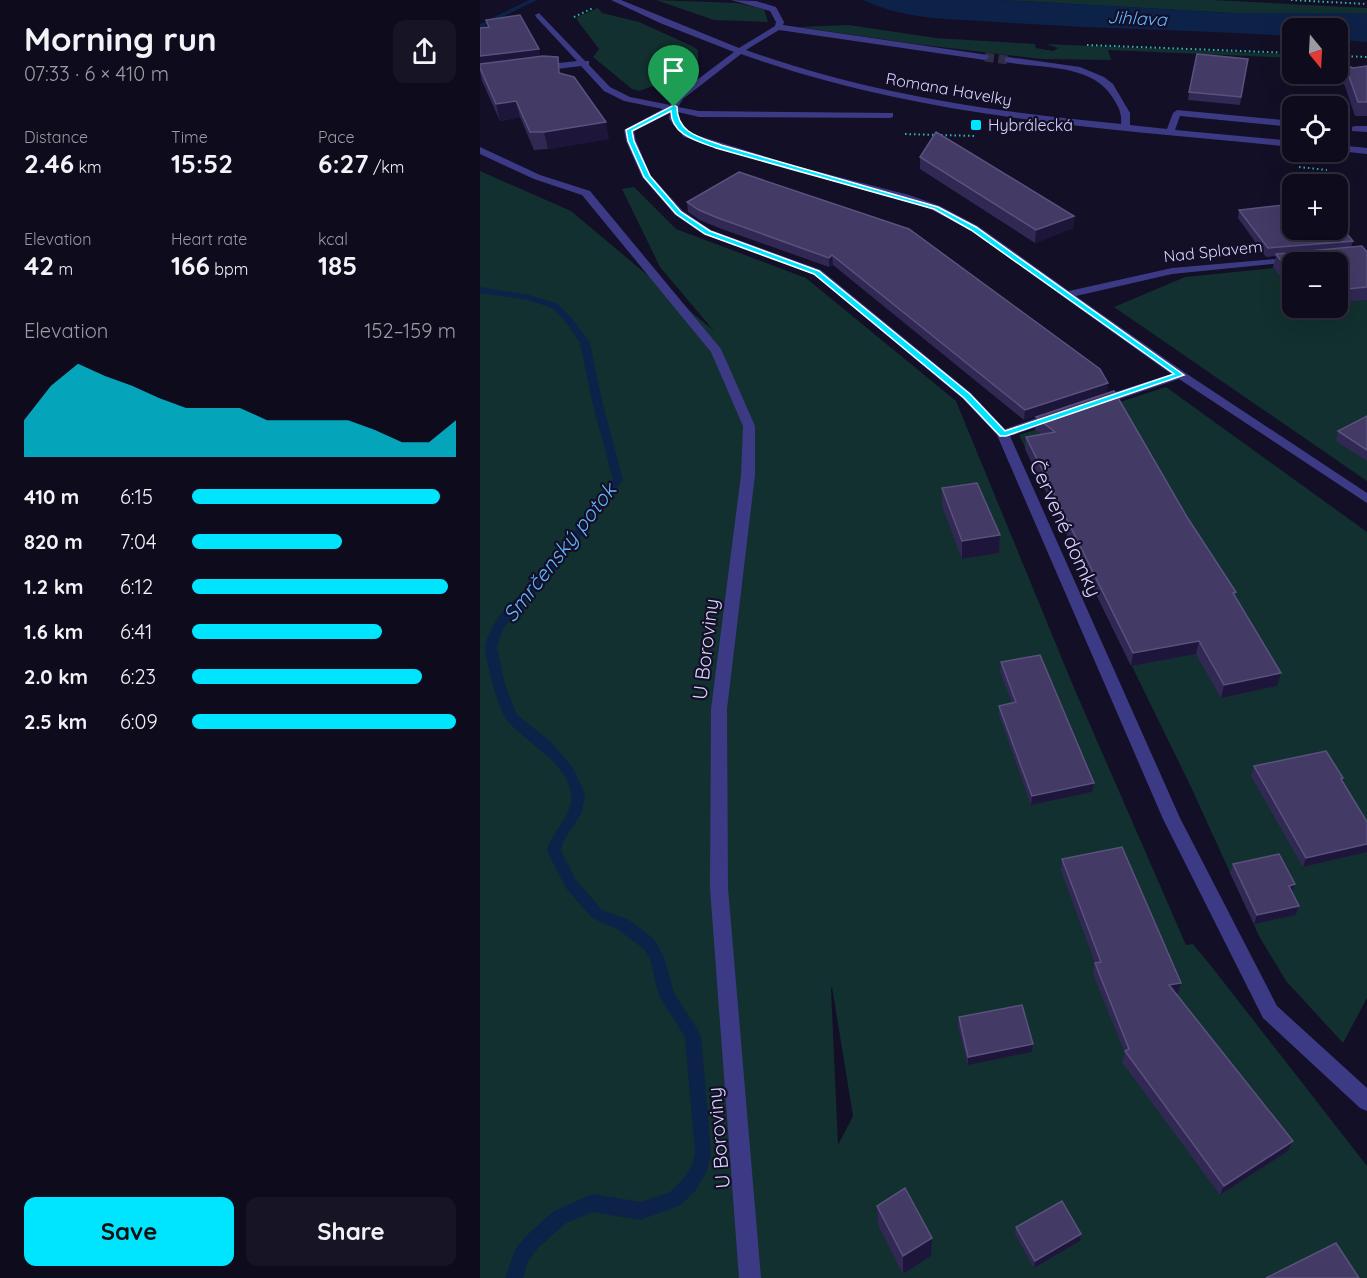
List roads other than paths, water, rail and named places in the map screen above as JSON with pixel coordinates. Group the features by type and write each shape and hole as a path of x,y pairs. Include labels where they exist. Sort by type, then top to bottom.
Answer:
{"street":[{"path":"735,0 756,3 773,9 780,22 778,27"},
{"name":"Romana Havelky","path":"616,1 740,51 885,94 1006,116 1282,143"},
{"path":"539,15 586,63 607,89 627,99 699,114 890,115"},
{"path":"985,57 778,27 740,51 680,97 674,107 674,120 687,135 936,208 974,228 1180,375 1367,500"},
{"path":"1008,60 1080,70 1101,79 1110,86 1126,113 1125,128"},
{"path":"530,70 586,63"},
{"name":"Červené domky","path":"674,107 629,130 631,141 647,177 679,213 707,232 817,272 967,396 1003,434 1172,819 1270,1012 1367,1101"},
{"path":"1170,132 1177,113 1282,123"},
{"path":"1355,129 1367,129"},
{"path":"1348,149 1367,151"},
{"name":"U Boroviny","path":"480,150 537,177 586,193 717,351 749,426 748,475 719,721 719,888 750,1278"},
{"name":"Nad Splavem","path":"1065,295 1172,271 1282,261"},
{"path":"1003,434 1180,375"}],"water":[{"name":"Jihlava","path":"863,0 1001,0 1232,13 1367,13 1367,42 1348,41 1348,18 1282,18 1282,35 946,19 912,15 879,7"}],"waterway":[{"name":"Smrčenský potok","path":"480,26 534,0"},
{"name":"Smrčenský potok","path":"480,290 529,298 555,306 568,319 585,343 597,401 618,480 543,578 518,602 498,628 491,647 499,685 512,718 546,746 568,772 578,794 575,812 556,841 554,851 571,884 597,914 624,925 649,944 657,957 667,996 693,1035 703,1152 701,1165 690,1184 675,1199 640,1211 593,1203 560,1217 532,1242 521,1256 514,1278"}],"tunnel":[{"path":"985,57 1008,60"}],"place":[{"name":"Hybrálecká","path":"976,125"}]}
